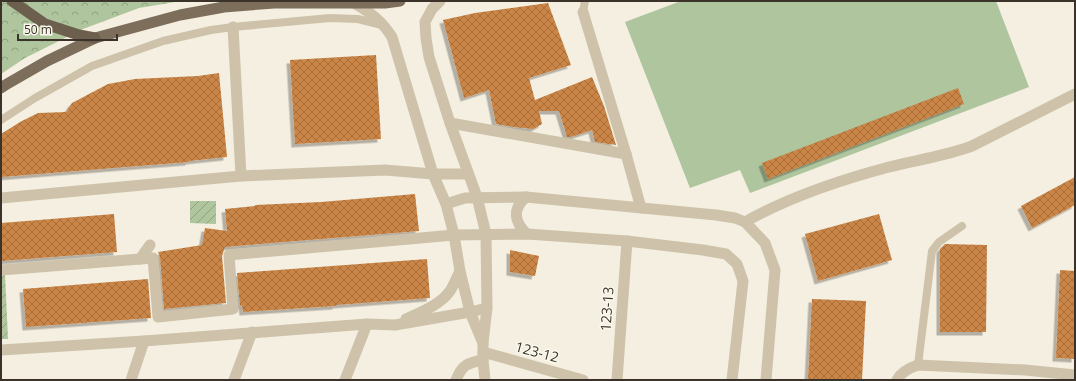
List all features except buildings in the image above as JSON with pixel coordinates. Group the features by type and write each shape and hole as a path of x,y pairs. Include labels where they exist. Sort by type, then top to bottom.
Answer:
{"highway":[{"path":"12,1 45,24 79,35 95,38"}],"main road":[{"path":"1,88 48,61 95,38 180,15 224,7 274,3 385,3 400,1"}],"street":[{"path":"440,1 432,9 424,22 429,57 450,123 477,197 486,234 487,308 483,352 485,380"},
{"path":"354,3 372,14 385,26 392,38 433,174 446,204 470,312 483,352"},
{"path":"584,7 641,208"},
{"path":"234,27 240,176"},
{"path":"745,222 778,205 834,184 890,167 954,152 972,146 1075,94"},
{"path":"450,123 626,154"},
{"path":"1,198 240,176 385,170 433,174 468,174"},
{"path":"446,204 465,198 526,197 716,215 735,218 745,222 765,243 775,270 766,380"},
{"path":"526,197 519,203 516,211 516,220 520,228 527,234"},
{"path":"1,270 153,258 158,317 233,309 229,255 454,235 486,234 527,234 627,241 703,250 726,254 737,264 743,281 732,380"},
{"name":"123-13","path":"617,380 627,241"},
{"path":"140,259 150,245"},
{"path":"395,325 442,300 450,291 460,271"},
{"path":"1,350 367,324 395,325 487,308"},
{"path":"345,380 367,324"},
{"path":"234,380 252,332"},
{"path":"131,380 144,341"},
{"path":"456,380 464,366 483,352"},
{"name":"123-12","path":"483,352 583,380"},
{"path":"896,380 908,369 918,365 1024,375 1075,375"}],"lane":[{"path":"1,120 35,98 92,66 163,41 211,30 330,18 358,19 385,26"},
{"path":"918,365 932,251 940,242 962,226"}],"green space":[{"path":"1,1 181,1 139,8 83,29 25,58 1,74"},
{"path":"681,1 996,1 1029,87 750,193 740,170 690,188 625,22"},
{"path":"190,201 216,201 216,224 190,223"},
{"path":"5,275 8,339 1,339 1,276"}]}
